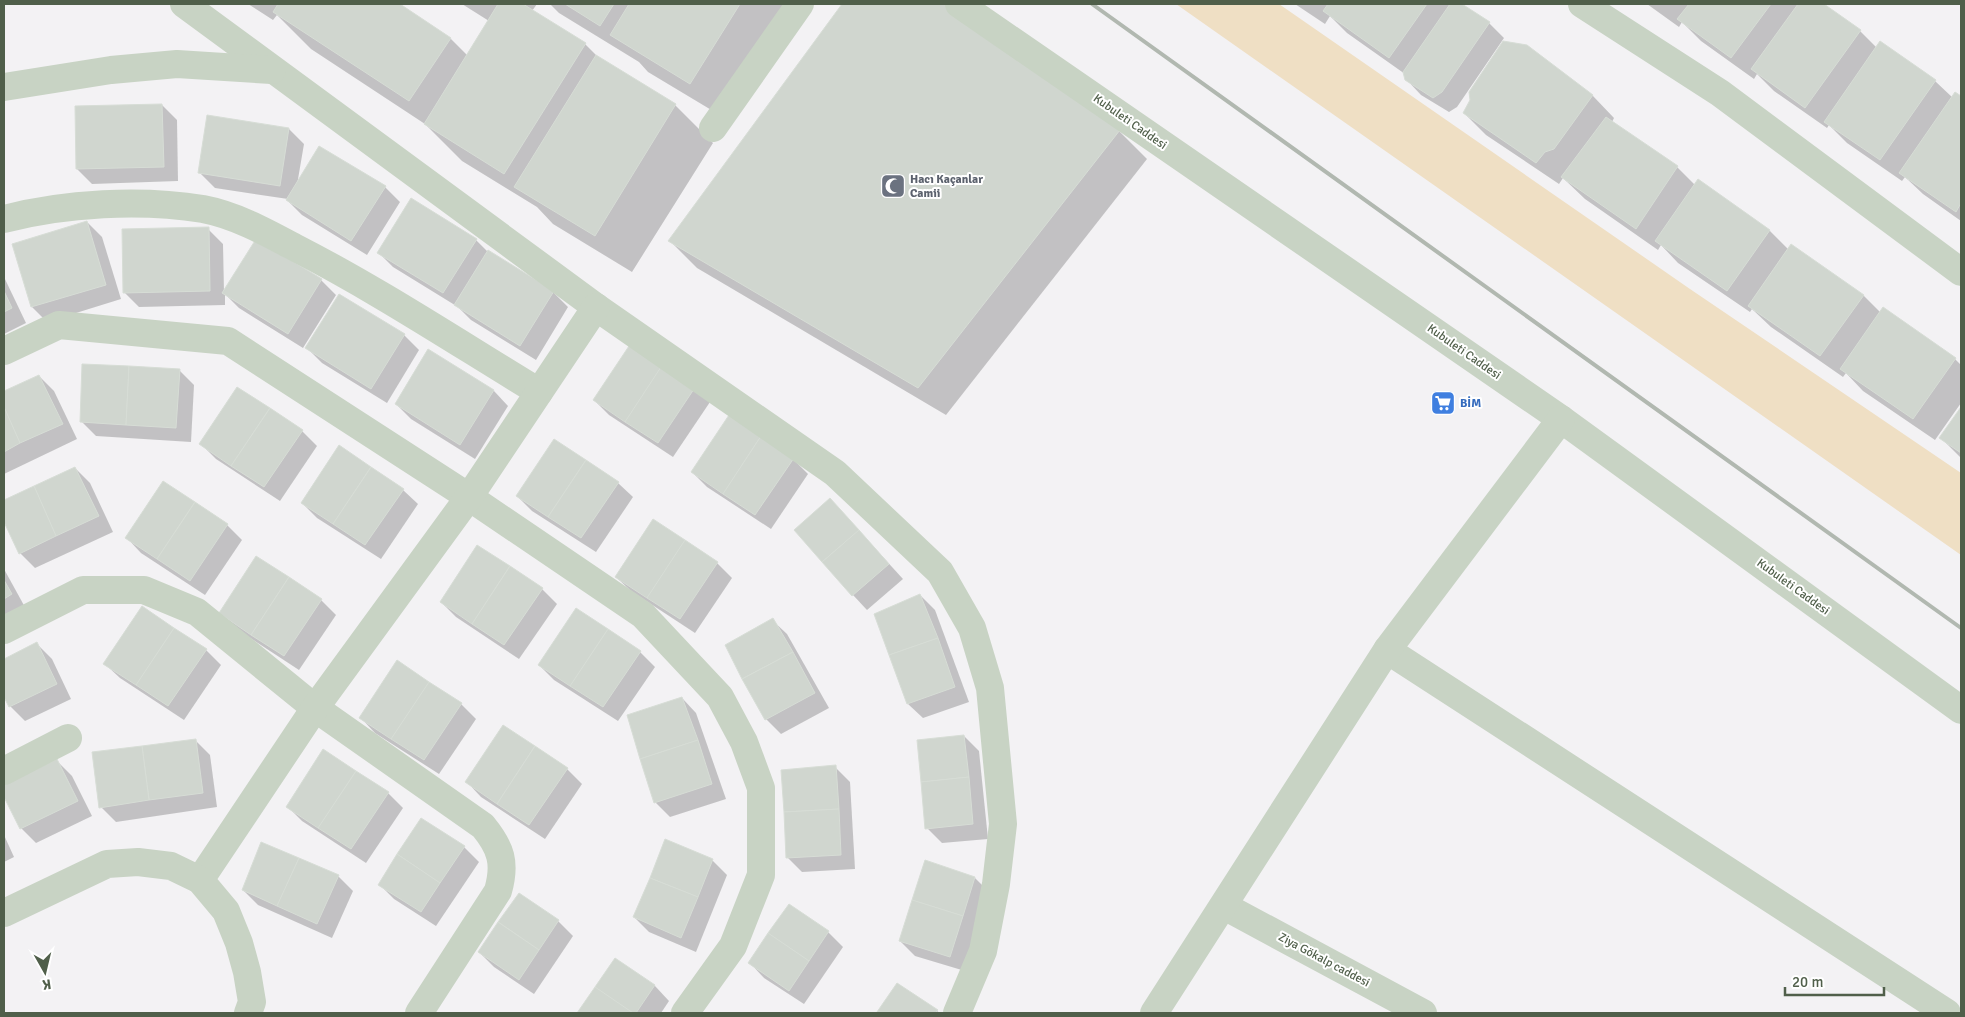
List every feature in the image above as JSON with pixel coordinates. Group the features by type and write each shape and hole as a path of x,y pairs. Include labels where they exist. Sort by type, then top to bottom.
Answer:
{"street":[{"path":"184,4 596,308 835,473 940,572 972,628 990,688 1003,824 996,884 983,951 957,1013"},
{"path":"713,128 800,4"},
{"name":"Kubuleti Caddesi","path":"959,4 1561,419 1961,710"},
{"path":"1582,4 1720,93 1961,272"},
{"path":"4,87 111,70 177,64 272,70"},
{"path":"4,219 30,212 102,204 158,205 214,212 250,224 326,263 539,392"},
{"path":"200,880 315,708 469,497 596,308"},
{"path":"4,351 59,325 228,341 469,497 643,615 720,697 744,742 761,788 761,875 733,946 685,1013"},
{"path":"1154,1013 1386,650 1561,419"},
{"path":"4,630 83,590 144,590 197,612 315,708 483,826 495,841 500,854 503,874 498,891 419,1013"},
{"path":"1386,650 1947,1013"},
{"path":"4,770 68,738"},
{"path":"4,913 107,864 138,862 172,866 200,880 226,911 239,943 252,1002 248,1013"},
{"name":"Ziya Gökalp caddesi","path":"1224,906 1423,1013"}],"shaded area":[{"path":"1176,4 1279,4 1690,289 1961,473 1961,555"}],"building":[{"path":"278,4 400,4 451,38 409,101 273,12"},
{"path":"498,4 523,4 586,43 504,174 424,124"},
{"path":"565,4 614,4 600,26"},
{"path":"629,4 740,4 690,84 610,35"},
{"name":"Hacı Kaçanlar Camii","path":"842,4 945,4 1120,130 918,388 668,241"},
{"path":"1328,4 1427,4 1389,58 1323,11"},
{"path":"1450,4 1462,4 1490,22 1442,92 1433,98 1405,80 1403,72"},
{"path":"1689,4 1771,4 1731,58 1677,19"},
{"path":"1798,4 1824,4 1861,30 1805,108 1751,69"},
{"path":"1503,41 1527,45 1593,95 1554,149 1545,152 1536,163 1463,113 1470,100 1469,92"},
{"path":"1880,41 1936,80 1880,160 1824,122"},
{"path":"596,55 676,104 595,236 514,187"},
{"path":"1955,92 1961,96 1961,203 1956,212 1899,173"},
{"path":"162,104 164,167 76,169 75,106"},
{"path":"207,115 289,128 280,186 198,173"},
{"path":"1606,117 1678,166 1636,229 1561,177"},
{"path":"319,146 386,186 351,241 286,200"},
{"path":"1698,179 1770,230 1727,291 1655,241"},
{"path":"411,198 477,239 443,293 377,253"},
{"path":"87,221 106,285 31,307 12,244"},
{"path":"209,227 210,291 123,293 122,229"},
{"path":"256,239 322,279 288,334 222,293"},
{"path":"1791,244 1864,295 1820,356 1748,306"},
{"path":"488,250 554,291 520,346 454,305"},
{"path":"4,291 12,308 4,312"},
{"path":"339,294 405,334 371,389 305,348"},
{"path":"1883,307 1956,358 1913,419 1840,369"},
{"path":"631,343 663,364 625,422 593,400"},
{"path":"428,349 494,390 460,445 395,404"},
{"path":"82,364 129,366 126,425 80,422"},
{"path":"663,364 696,386 658,443 625,422"},
{"path":"129,366 180,369 176,428 126,425"},
{"path":"39,375 63,424 20,443 4,407 4,391"},
{"path":"237,387 270,408 231,466 199,444"},
{"path":"4,407 20,443 4,452"},
{"path":"1961,407 1961,453 1939,438"},
{"path":"270,408 303,430 264,487 231,466"},
{"path":"729,415 761,436 723,494 691,472"},
{"path":"761,436 794,458 755,515 723,494"},
{"path":"554,439 586,460 548,517 516,496"},
{"path":"339,445 371,467 333,524 301,503"},
{"path":"586,460 619,482 581,538 548,517"},
{"path":"75,467 99,516 56,536 34,486"},
{"path":"371,467 404,489 365,545 333,524"},
{"path":"163,481 195,502 157,559 125,538"},
{"path":"34,486 56,536 19,554 4,522 4,500"},
{"path":"830,498 859,530 822,562 794,530"},
{"path":"195,502 228,524 190,581 157,559"},
{"path":"653,519 685,540 647,598 615,577"},
{"path":"859,530 889,564 852,596 822,562"},
{"path":"685,540 718,562 680,619 647,598"},
{"path":"477,545 510,566 472,624 440,602"},
{"path":"256,556 289,577 251,635 219,613"},
{"path":"510,566 543,588 504,645 472,624"},
{"path":"289,577 322,599 284,656 251,635"},
{"path":"4,580 12,594 4,599"},
{"path":"920,594 938,638 889,655 874,614"},
{"path":"142,606 174,628 136,685 103,664"},
{"path":"576,608 608,629 570,686 538,665"},
{"path":"773,618 793,652 742,679 725,645"},
{"path":"174,628 207,649 168,706 136,685"},
{"path":"608,629 641,651 603,707 570,686"},
{"path":"938,638 955,687 907,704 889,655"},
{"path":"37,642 57,684 9,707 4,697 4,659"},
{"path":"793,652 815,693 765,720 742,679"},
{"path":"397,660 429,682 391,739 359,718"},
{"path":"429,682 462,703 424,760 391,739"},
{"path":"682,697 698,740 640,759 627,715"},
{"path":"503,725 535,746 497,804 465,782"},
{"path":"964,735 969,777 921,782 917,740"},
{"path":"196,739 203,793 149,800 142,746"},
{"path":"698,740 712,784 654,803 640,759"},
{"path":"142,746 149,800 99,808 92,752"},
{"path":"535,746 568,768 529,825 497,804"},
{"path":"323,749 356,771 318,828 286,807"},
{"path":"57,759 78,801 20,829 4,797 4,785"},
{"path":"836,765 839,809 784,812 781,770"},
{"path":"356,771 389,792 351,849 318,828"},
{"path":"969,777 973,824 925,829 921,782"},
{"path":"839,809 841,855 786,858 784,812"},
{"path":"421,818 465,846 440,883 397,854"},
{"path":"665,839 713,859 698,897 650,878"},
{"path":"261,842 299,858 277,906 242,890"},
{"path":"397,854 440,883 421,912 378,885"},
{"path":"299,858 339,875 317,924 277,906"},
{"path":"925,860 975,877 963,916 912,900"},
{"path":"650,878 698,897 681,938 633,917"},
{"path":"519,893 559,920 539,950 498,922"},
{"path":"912,900 963,916 950,957 899,941"},
{"path":"789,904 829,931 809,961 768,933"},
{"path":"498,922 539,950 519,980 478,952"},
{"path":"768,933 809,961 789,991 748,963"},
{"path":"615,958 655,985 636,1013 633,1013 595,987"},
{"path":"897,983 938,1010 935,1013 877,1012"},
{"path":"595,987 633,1013 577,1013"}],"railway":[{"path":"1092,4 1961,628"}],"place":[{"name":"Hacı Kaçanlar Camii","path":"893,186"},
{"name":"BİM","path":"1443,403"}]}
